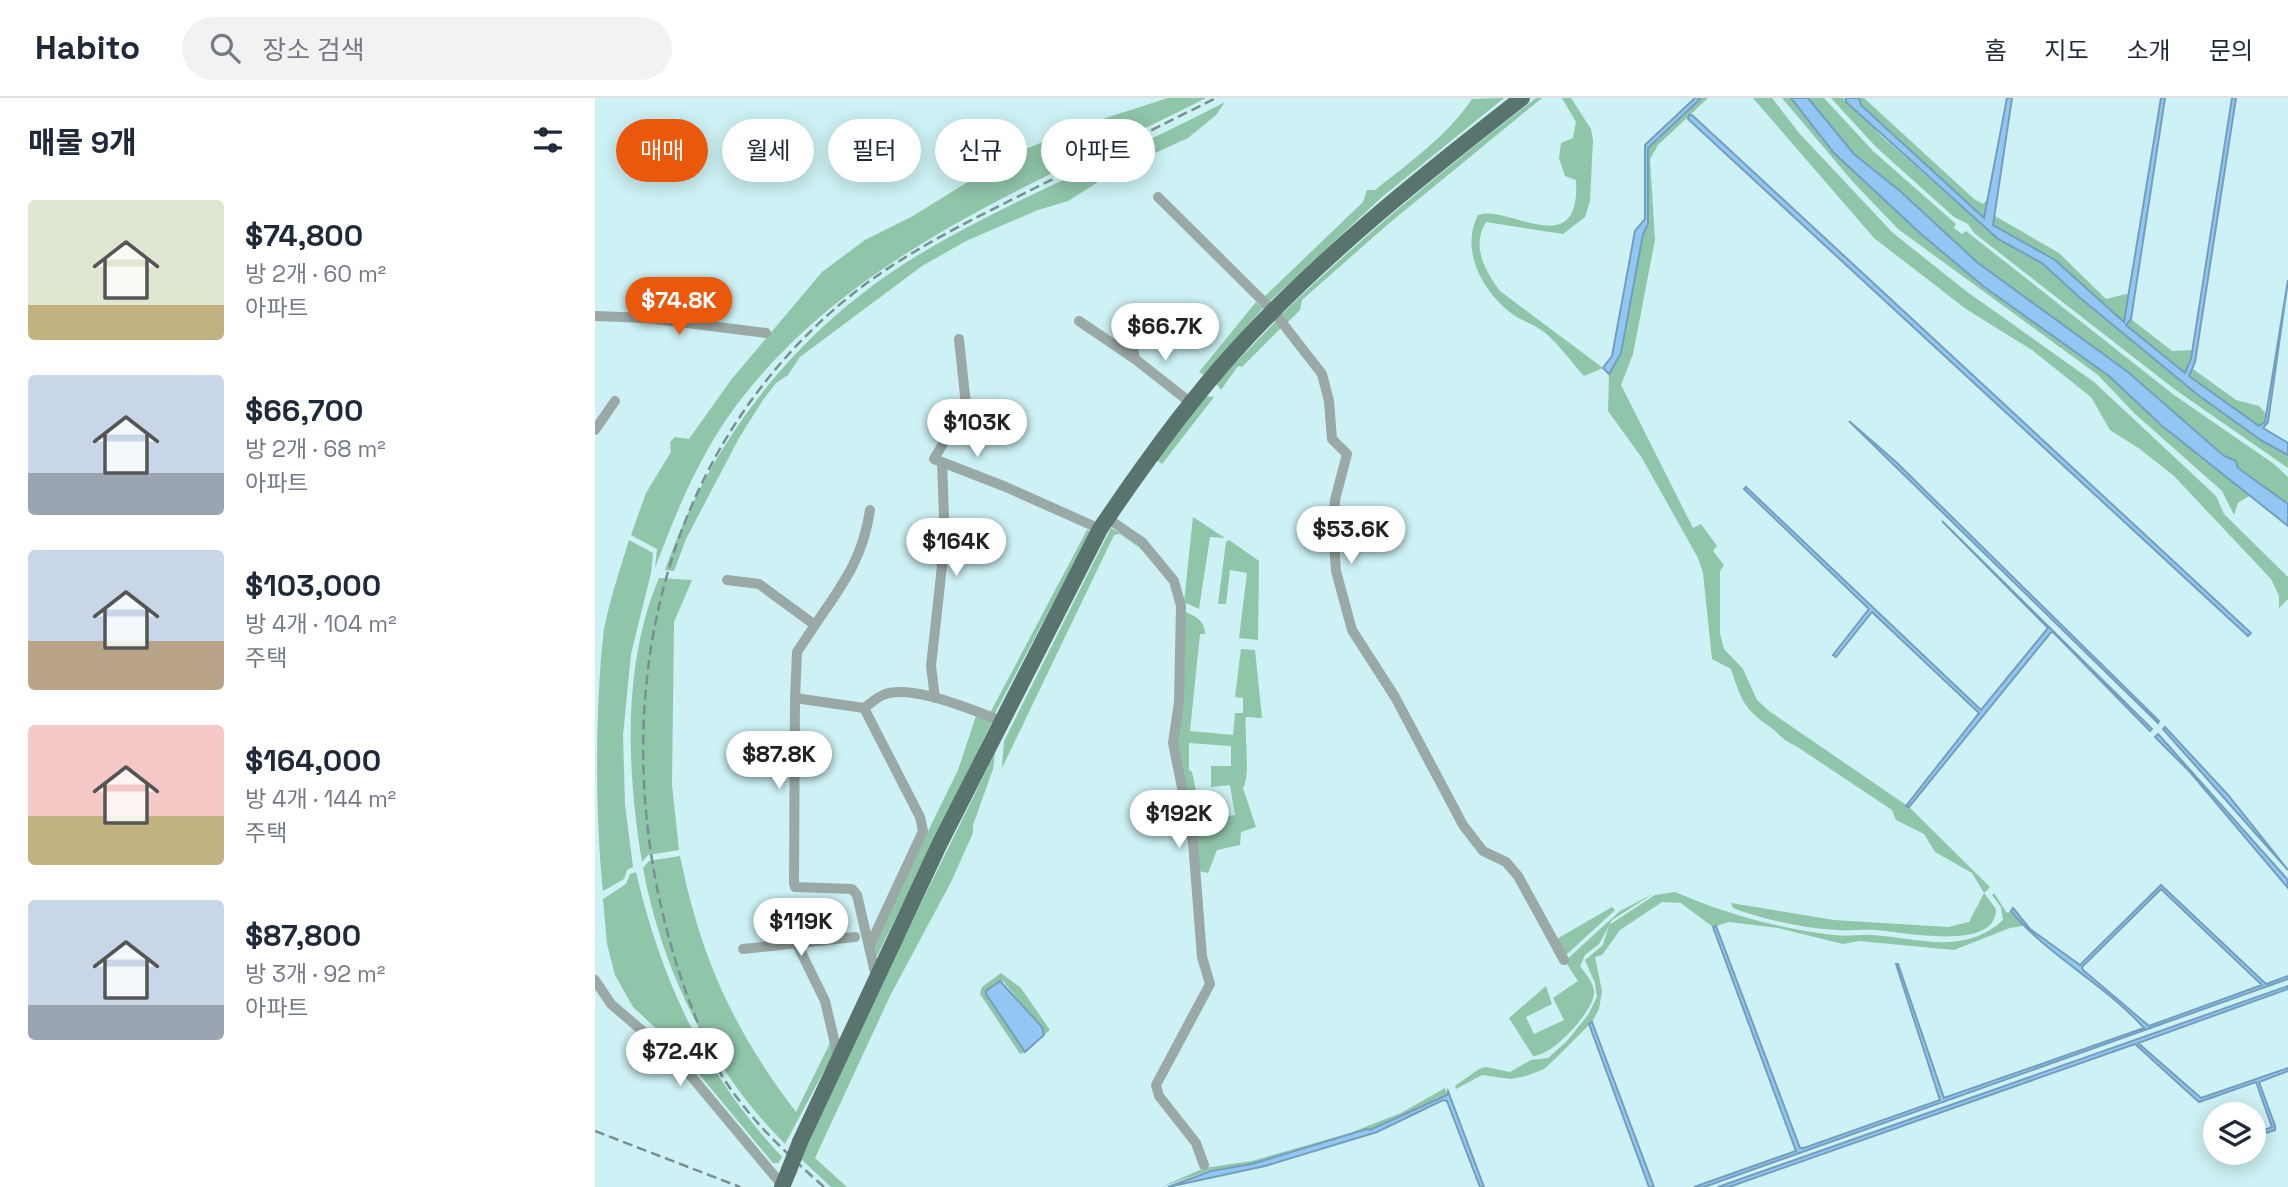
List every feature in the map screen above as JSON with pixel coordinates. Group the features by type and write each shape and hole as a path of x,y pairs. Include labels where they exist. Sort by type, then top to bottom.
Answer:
{"main road":[{"path":"784,1181 876,978 1002,721 1103,524 1191,402 1273,311 1379,214 1522,98"}],"street":[{"path":"1158,197 1273,311 1322,374 1329,401 1332,439 1346,454 1335,500 1333,528 1336,571 1352,630 1395,697 1463,825 1483,851 1506,862 1518,876 1564,960"},
{"path":"595,316 647,318 766,333"},
{"path":"1079,321 1191,402"},
{"path":"1130,329 1135,359"},
{"path":"959,339 966,405 935,459 1103,524 1142,542 1174,581 1181,607 1179,702 1173,743 1193,842 1202,957 1210,984 1156,1086 1159,1097 1196,1143 1204,1165"},
{"path":"595,430 615,401"},
{"path":"935,698 932,666 942,566 938,540 944,517 942,462"},
{"path":"870,510 866,541 858,561 797,652 793,884 795,887 852,889 857,895 876,978"},
{"path":"727,579 759,584 815,625"},
{"path":"795,698 865,708 884,694 903,693 935,698 1002,721"},
{"path":"865,708 920,817 923,831 869,947"},
{"path":"743,949 855,937"},
{"path":"797,943 825,1001 833,1025 839,1060"},
{"path":"595,980 611,1004 681,1064 784,1181"}],"green space":[{"path":"1168,98 1206,98 1155,123 1155,119 1103,119"},
{"path":"1504,98 1382,197 1269,302 1264,297 1363,202 1367,190 1375,190 1427,148 1451,125 1472,99"},
{"path":"1536,98 1542,98 1387,225 1302,300 1300,310 1286,324 1280,316 1341,259 1437,177"},
{"path":"1562,98 1571,98 1591,129 1593,140 1590,201 1585,217 1563,234 1486,222 1480,249 1485,267 1500,291 1603,368 1584,376 1549,337 1511,313 1491,293 1477,269 1471,242 1478,215 1506,216 1540,225 1555,225 1567,220 1574,205 1576,180 1565,176 1559,158 1561,143 1573,138 1576,122"},
{"path":"1701,98 1708,98 1658,145 1650,159 1655,240 1633,354 1621,385 1693,528 1701,524 1717,546 1713,551 1724,565 1720,571 1720,634 1724,649 1743,669 1757,700 1909,807 1990,887 1984,893 1972,873 1935,852 1924,834 1896,820 1892,810 1787,741 1748,708 1731,669 1712,659 1703,573 1698,558 1642,458 1608,411 1609,374 1617,361 1643,234 1648,224 1648,148"},
{"path":"1753,98 1772,98 1799,133 1893,233 1966,291 2094,382 2216,496 2224,514 2288,577 2288,599 2279,608 2279,596 2271,579 2174,476 2110,430 2091,397 2032,350 1966,309 1874,238"},
{"path":"1782,98 1791,98 1921,234 1983,286 2109,376 2161,425 2249,496 2238,503 2234,515 2222,491 2134,413 2098,375 1898,229 1853,182"},
{"path":"1808,98 1824,98 1873,151 1956,224 1954,228 1962,234 1966,231 2174,395 2274,464 2288,477 2288,503 2238,468 2236,461 2224,456 2128,372 1978,263 1900,191 1854,154"},
{"path":"1831,98 1843,98 1849,102 1880,135 1998,239 2042,263 2198,395 2262,441 2288,455 2288,468 2177,391 1974,233 1968,224 1954,217 1876,147"},
{"path":"1859,98 1864,98 1974,199 1983,204 1989,198 1984,218 1861,104"},
{"path":"1225,102 1216,115 1188,138 1155,153 1155,137"},
{"path":"1041,143 1041,179 959,222 899,258 843,298 792,343 745,394 704,456 655,568 657,549 631,535 646,493 671,452 670,442 675,437 689,439 731,380 822,272 865,240 913,216 968,182 1027,182 1027,148"},
{"path":"1059,182 1098,182 1068,201 1038,210 966,241 922,266 800,357 788,375 776,383 763,400 739,438 686,539 674,571 665,570 684,521 707,475 734,431 799,351 836,315 876,283 957,233"},
{"path":"1995,216 2059,253 2106,299 2130,293 2124,322 2055,260 1993,225"},
{"path":"1256,302 1263,308 1204,375 1199,372"},
{"path":"2131,319 2172,351 2193,350 2186,374 2126,325"},
{"path":"1277,320 1282,327 1242,367 1238,366 1221,390 1216,383"},
{"path":"2193,369 2236,400 2259,406 2267,415 2265,422 2259,426 2189,376"},
{"path":"1204,396 1214,397 1162,464 1157,460"},
{"path":"1193,517 1225,538 1210,537 1199,609 1184,602"},
{"path":"1111,528 1141,545 1170,582 1140,548 1120,534 1114,535 1002,768 1004,741"},
{"path":"1087,530 1091,531 994,715 990,713"},
{"path":"629,540 653,553 651,573 631,654 623,735 625,805 633,867 627,870 624,879 603,891 597,760 601,658 606,618"},
{"path":"1229,540 1259,561 1258,640 1239,638 1247,573 1230,570 1226,604 1218,604 1226,542"},
{"path":"659,578 692,580 674,622 672,785 679,850 648,855 642,862 631,755 633,682 647,611"},
{"path":"1183,611 1195,617 1205,629 1205,634 1200,634 1190,731 1233,735 1235,713 1243,713 1243,698 1235,697 1241,649 1255,650 1262,718 1246,717 1247,774 1243,788 1256,827 1241,832 1240,845 1217,850 1208,873 1199,871 1175,743","holes":["1189,743 1231,746 1231,766 1211,766 1211,787 1230,785 1235,815 1202,820 1192,772 1189,770"]},
{"path":"976,716 993,720 876,958 872,946 958,770"},
{"path":"995,753 993,769 973,825 973,833 951,882 891,994 815,1158 847,1187 831,1187 801,1159 876,995"},
{"path":"680,856 698,927 722,991 754,1051 796,1112 829,1045 831,1027 833,1054 785,1144 734,1084 713,1051 693,1017 663,944 643,868 649,861"},
{"path":"636,872 659,951 689,1024 730,1093 782,1157 778,1163 773,1163 679,1050 633,1007 615,975 607,944 603,899 626,884 630,874"},
{"path":"1675,892 1733,914 1794,929 1839,936 1872,935 1941,942 1973,938 2003,920 2001,907 1992,895 1994,893 2007,913 2011,911 2023,926 2010,928 1954,950 1859,941 1843,944 1778,928 1729,922 1713,927 1681,903 1662,902 1620,930 1602,955 1595,957 1602,991 1599,1009 1592,1022 1554,1060 1544,1069 1526,1076 1511,1079 1482,1075 1456,1089 1455,1086 1479,1069 1486,1067 1510,1072 1531,1060 1548,1058 1566,1042 1588,1015 1597,997 1595,983 1585,960 1603,945 1609,925 1655,895"},
{"path":"1984,893 1996,909 1992,923 1981,931 1945,936 1812,928 1757,916 1733,908 1731,903 1834,920 1948,927 1969,922"},
{"path":"1653,894 1612,920 1599,944 1585,955 1580,966 1594,991 1588,1009 1562,1040 1541,1054 1533,1056 1509,1018 1546,986 1552,1004 1526,1017 1534,1034 1564,1020 1553,998 1578,981 1565,961 1620,911"},
{"path":"1612,907 1615,910 1564,957 1555,940"},
{"path":"1001,973 1021,988 1050,1030 1044,1035 1041,1027 1003,981 986,991 1025,1052 1020,1054 980,994 982,987"},
{"path":"1445,1088 1447,1095 1370,1131 1252,1164 1211,1170 1161,1187 1204,1168 1252,1161 1350,1133 1401,1113"}],"water":[{"path":"1695,98 1701,98 1648,148 1648,224 1643,234 1621,353 1609,374 1603,368 1612,356 1635,231 1645,219 1645,145"},
{"path":"1791,98 1808,98 1854,154 1900,191 1978,263 2128,372 2224,456 2236,461 2238,468 2288,504 2288,526 2161,425 2109,376 1983,286 1921,234 1834,153"},
{"path":"1846,98 1859,98 1861,105 1984,218 2007,98 2012,98 1993,225 2055,260 2124,322 2161,98 2165,98 2131,319 2126,325 2185,373 2191,359 2232,98 2236,98 2195,362 2189,376 2259,426 2265,422 2288,280 2268,422 2263,428 2288,443 2288,455 2262,441 2198,395 2042,263 1998,239 1846,102"},
{"path":"1689,115 2251,633 2248,636 1688,119"},
{"path":"1849,421 1896,462 2159,721 2158,723"},
{"path":"1746,487 1981,710 2048,628 1942,521 2152,729 2150,731 2052,631 1909,807 1906,806 1979,713 1872,612 1836,657 1833,655 1869,609 1744,489"},
{"path":"2165,727 2228,795 2288,870 2163,729"},
{"path":"2158,734 2288,880 2288,888 2190,772 2155,737"},
{"path":"2161,885 2266,984 2288,976 2288,979 1704,1187 1694,1187 1796,1151 1713,927 1716,926 1800,1148 1940,1100 1896,964 1944,1098 2144,1028 2112,997 2042,942 2011,911 2013,908 2030,929 2080,965","holes":["2161,889 2262,985 2149,1026 2082,967"]},
{"path":"1000,981 1042,1027 1044,1035 1025,1052 986,994 986,991"},
{"path":"2288,986 2288,989 2138,1043 2201,1098 2288,1068 2288,1071 2259,1082 2275,1126 2275,1130 2266,1133 2266,1129 2272,1127 2266,1102 2263,1102 2256,1082 2199,1102 2135,1044 1729,1187 1718,1187"},
{"path":"1592,1022 1654,1187 1649,1187 1589,1024"},
{"path":"1448,1091 1484,1187 1480,1187 1447,1101 1443,1100 1377,1132 1265,1166 1168,1187 1211,1171 1252,1164 1370,1130 1447,1095"}],"railway":[{"path":"824,1187 756,1121 722,1076 681,979 655,877 644,773 648,669 669,568 707,473 763,384 838,306 884,271 933,241 1216,98"},
{"path":"595,1131 740,1187"}]}
